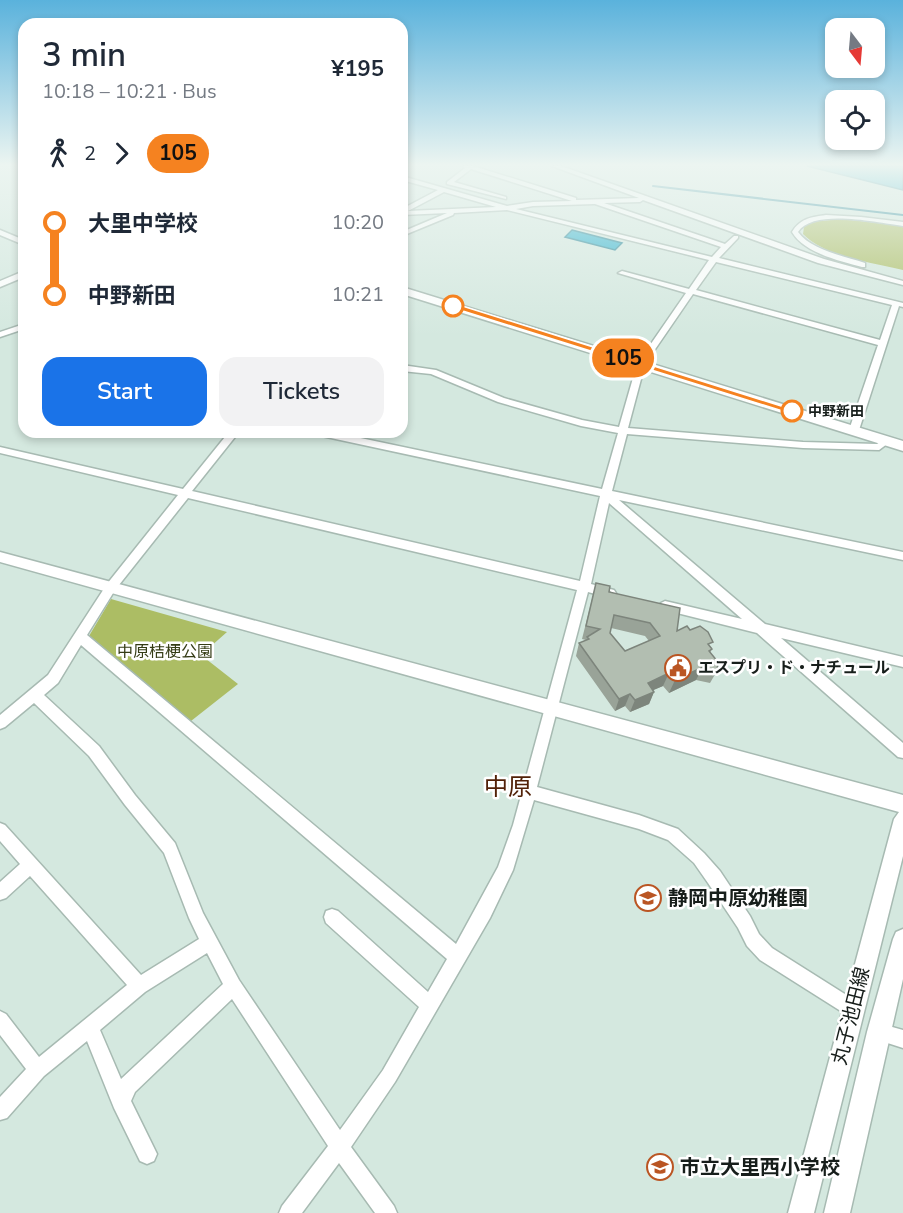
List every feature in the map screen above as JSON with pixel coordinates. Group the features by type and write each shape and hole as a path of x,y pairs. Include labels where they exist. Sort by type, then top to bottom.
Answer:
{"main road":[{"path":"408,292 903,446"}],"street":[{"path":"408,232 430,223"},
{"path":"568,223 900,305 882,343 854,430"},
{"path":"655,223 724,246"},
{"path":"714,223 821,261 903,281"},
{"path":"800,223 795,232 798,237 815,248 903,281"},
{"path":"887,223 903,224"},
{"path":"0,232 18,240"},
{"path":"289,1213 389,1076 484,912 505,870 529,792 641,364 713,260 724,246 736,237"},
{"path":"622,273 882,343"},
{"path":"0,284 18,276"},
{"path":"0,322 12,331"},
{"path":"0,335 18,328"},
{"path":"408,369 433,372 501,400 581,423 624,431 803,445 879,447 886,441"},
{"path":"0,723 53,679 111,588 229,438"},
{"path":"345,438 903,556"},
{"path":"0,450 618,595"},
{"path":"606,494 903,752"},
{"path":"0,557 550,710 903,804"},
{"path":"651,603 903,662"},
{"path":"80,636 458,957"},
{"path":"35,695 94,751 130,800 170,848 197,918 232,986 339,1146 387,1213"},
{"path":"529,792 639,822 673,834 699,858 714,877 744,922 753,940 766,954 853,1009"},
{"name":"丸子池田線","path":"801,1213 903,819"},
{"path":"0,830 140,986"},
{"path":"0,892 31,864"},
{"path":"332,917 430,1005"},
{"name":"丸子池田線","path":"837,1213 878,1032 903,939"},
{"path":"0,1111 38,1070 140,986 209,942"},
{"path":"121,1101 128,1085 232,986"},
{"path":"0,1020 38,1070"},
{"path":"90,1028 121,1101 147,1154"},
{"path":"878,1032 903,1039"}],"green space":[{"path":"808,223 874,223 903,226 903,270 824,249 803,234"},
{"name":"中原桔梗公園","path":"111,599 227,632 201,655 238,684 191,721 89,636"}],"water":[{"path":"572,230 622,243 615,250 565,237"}],"building":[{"name":"エスプリ・ド・ナチュール","path":"596,583 610,586 609,592 680,608 677,631 687,626 690,630 700,626 708,632 713,642 708,644 712,649 709,651 718,662 717,671 703,667 675,680 669,673 648,683 654,692 635,700 630,694 619,699 579,643 589,639 587,637 600,629 586,626","holes":["614,615 650,623 660,636 625,651 610,633"]}],"bus line":[{"name":"105","path":"453,306 792,411"}],"place":[{"name":"中野新田","path":"792,411"},
{"name":"エスプリ・ド・ナチュール","path":"678,668"},
{"name":"静岡中原幼稚園","path":"648,898"},
{"name":"市立大里西小学校","path":"660,1167"}],"district":[{"name":"中原","path":"508,787"}]}
